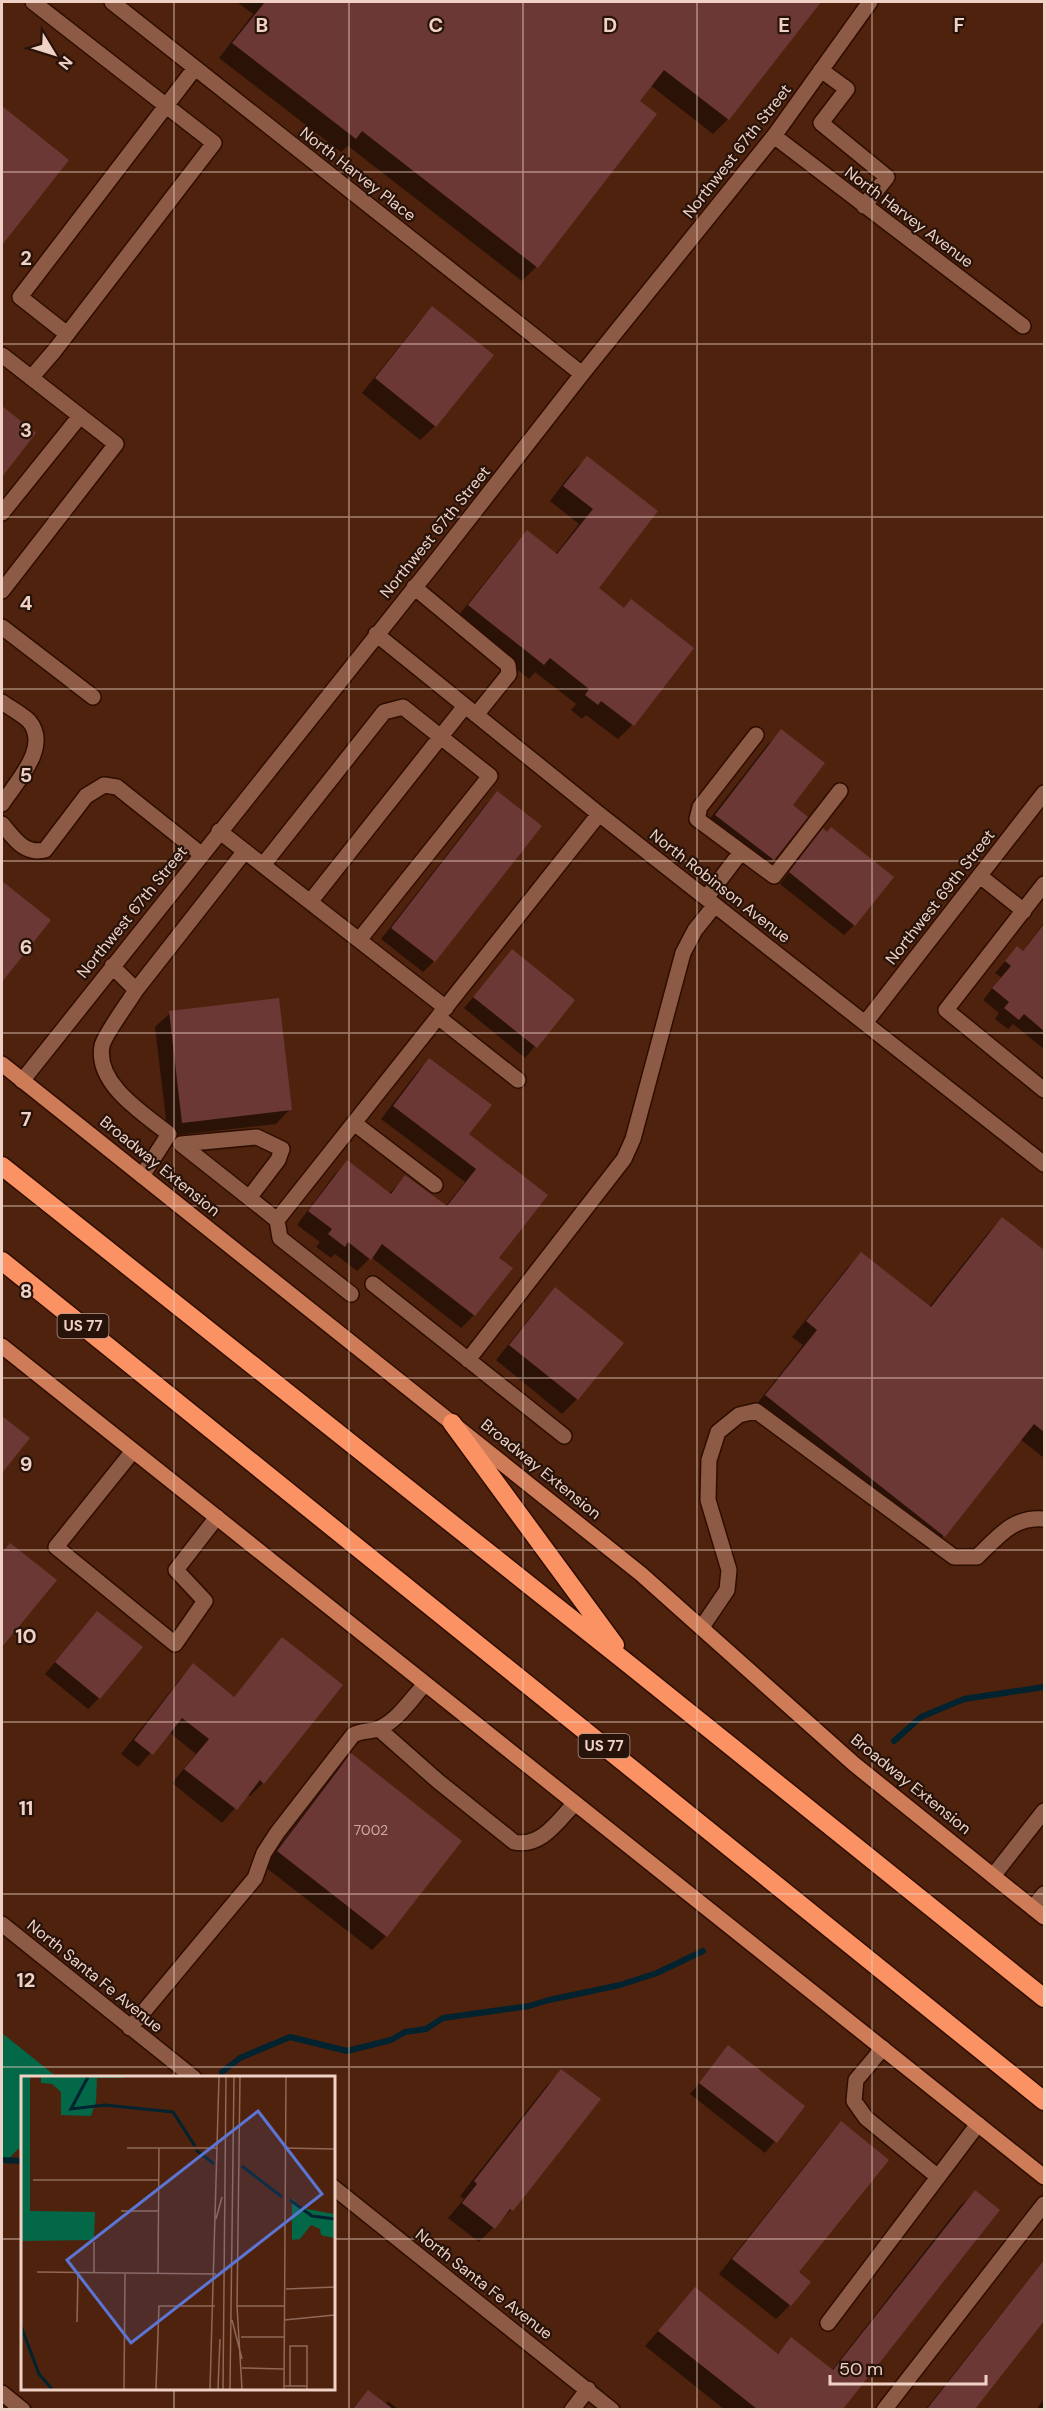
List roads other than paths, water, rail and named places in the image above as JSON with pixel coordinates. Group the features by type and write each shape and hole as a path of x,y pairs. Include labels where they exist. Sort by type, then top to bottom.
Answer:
{"highway":[{"path":"2,1166 1044,1998"},
{"name":"US 77","path":"2,1261 1044,2101"},
{"path":"452,1423 630,1666"}],"main road":[{"name":"Broadway Extension","path":"2,1064 641,1574 807,1723 1039,1913"},
{"path":"4,1352 217,1517 1044,2177"}],"street":[{"path":"31,378 214,143 33,2"},
{"name":"North Harvey Place","path":"112,2 582,374"},
{"name":"Northwest 67th Street","path":"22,1081 582,374 774,136 870,2"},
{"path":"67,334 20,297 195,68"},
{"path":"821,70 847,89 821,123 887,177 864,206"},
{"name":"North Harvey Avenue","path":"774,136 1023,326"},
{"path":"2,355 116,444 2,591"},
{"path":"2,513 80,417"},
{"path":"310,902 441,737 509,674 508,665 414,587"},
{"path":"2,627 93,697"},
{"name":"North Robinson Avenue","path":"376,634 599,814 1044,1164"},
{"path":"2,702 29,721 37,738 36,750 2,804"},
{"path":"263,866 384,712 403,707 490,776 359,940"},
{"path":"756,735 700,807 698,819 774,876 840,790"},
{"path":"2,824 23,847 35,852 45,850 86,796 104,785 117,787 201,854"},
{"name":"Northwest 69th Street","path":"865,1023 1044,793"},
{"path":"277,1220 599,814"},
{"path":"219,831 359,940 518,1080"},
{"path":"245,851 136,990 102,1045 103,1065 121,1096 277,1220 280,1238 351,1294"},
{"path":"468,1360 624,1159 633,1139 683,953 710,901 741,852"},
{"path":"980,876 1024,911"},
{"path":"1044,884 945,1010 1044,1090"},
{"path":"112,966 136,990"},
{"path":"354,1123 435,1185"},
{"path":"142,1176 175,1139 257,1137 282,1149 278,1160 249,1198"},
{"path":"373,1284 564,1436"},
{"path":"702,1627 727,1590 729,1570 708,1500 709,1460 718,1432 739,1415 756,1411 954,1557 977,1557 1009,1526 1030,1518 1044,1519"},
{"path":"133,1451 56,1547 175,1644 206,1601 176,1570 217,1517"},
{"path":"130,2028 255,1878 264,1853 277,1833 353,1736 360,1731 379,1729 403,1709 425,1684"},
{"path":"379,1729 439,1782 514,1842 532,1843 547,1833 575,1803"},
{"path":"993,1876 1044,1811"},
{"path":"1039,1913 1044,1894"},
{"name":"North Santa Fe Avenue","path":"2,1924 191,2076"},
{"path":"883,2048 856,2080 854,2102 866,2118 938,2177"},
{"path":"828,2323 978,2124"},
{"name":"North Santa Fe Avenue","path":"334,2188 612,2409"},
{"path":"884,2409 1044,2205"},
{"path":"572,2409 588,2389"},
{"path":"2,2392 23,2409"}],"waterway":[{"path":"894,1741 921,1717 964,1699 1044,1687"},
{"path":"222,2072 240,2058 290,2037 347,2051 391,2040 405,2032 426,2029 443,2018 529,2006 620,1985 657,1973 703,1951"},
{"path":"2,2160 21,2161"}]}
